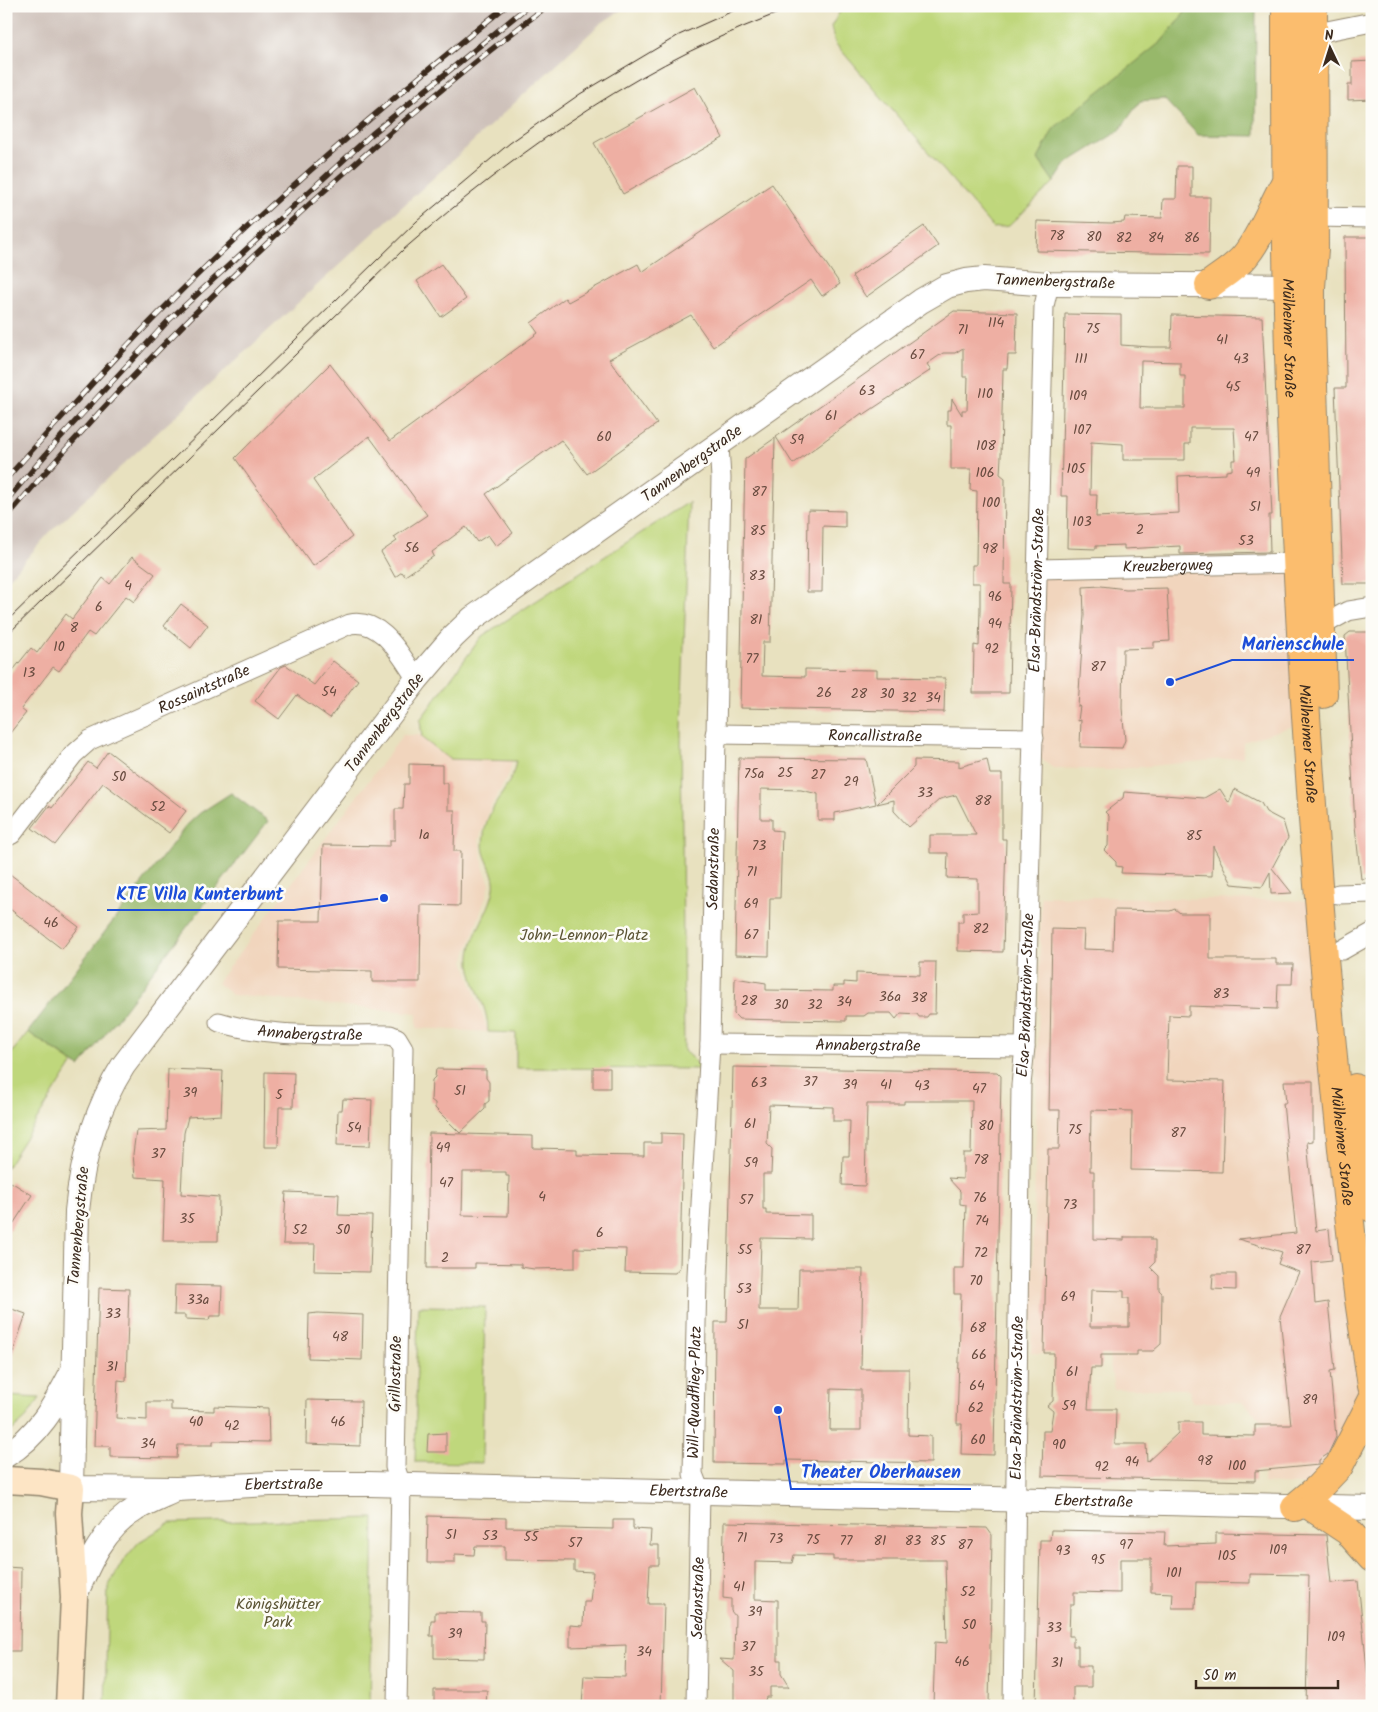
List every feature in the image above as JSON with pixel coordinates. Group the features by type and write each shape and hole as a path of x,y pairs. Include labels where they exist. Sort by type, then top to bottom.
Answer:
{"main road":[{"name":"Mülheimer Straße","path":"1286,6 1286,181 1299,286 1321,626 1325,727 1342,950 1355,1088 1372,1208"},
{"name":"Mülheimer Straße","path":"1313,6 1314,258 1299,286 1297,563 1322,937 1356,1278 1372,1386"},
{"path":"1209,285 1237,264 1246,254 1260,232 1286,181 1314,217"},
{"path":"1372,1401 1339,1466 1304,1507 1348,1531 1372,1558"},
{"name":"Ebertstraße","path":"6,1480 41,1482 71,1488"},
{"name":"Tannenbergstraße","path":"69,1706 74,1598 69,1514 71,1488"}],"street":[{"path":"1286,37 1314,35 1372,22"},
{"path":"1314,217 1372,218"},
{"name":"Tannenbergstraße","path":"71,1488 74,1411 72,1372 74,1265 80,1178 88,1143 114,1080 417,679 453,637 473,618 719,446 921,301 947,286 984,279 1049,284 1299,286"},
{"name":"Elsa-Brändström-Straße","path":"1013,1706 1021,1085 1026,1046 1044,306 1049,284"},
{"name":"Sedanstraße","path":"697,1292 710,1044 721,478 719,446"},
{"name":"Kreuzbergweg","path":"1038,569 1271,562 1297,563"},
{"path":"1321,626 1348,611 1372,607"},
{"name":"Rossaintstraße","path":"6,837 12,834 73,755 90,740 350,624 362,623 379,630 417,679"},
{"name":"Roncallistraße","path":"715,734 1034,738"},
{"path":"1338,894 1372,894"},
{"path":"1342,950 1372,933"},
{"name":"Annabergstraße","path":"219,1022 242,1029 268,1033 390,1035 401,1042"},
{"name":"Grillostraße","path":"397,1706 401,1485 394,1468 404,1055 401,1042"},
{"name":"Annabergstraße","path":"710,1044 1026,1046"},
{"name":"Will-Quadflieg-Platz","path":"696,1483 697,1292"},
{"path":"6,1455 29,1438 43,1422 54,1407 72,1372"},
{"name":"Sedanstraße","path":"696,1483 696,1706"},
{"name":"Ebertstraße","path":"71,1488 178,1489 270,1484 696,1483 1015,1501 1372,1508"},
{"path":"74,1598 89,1563 118,1523 136,1508 178,1489"}],"shaded area":[{"path":"6,6 627,6 600,24 49,533 6,582"},
{"path":"1297,563 1306,722 1243,742 1243,757 1109,770 1053,768 1032,752 1038,569"},
{"path":"403,735 518,737 509,774 491,806 479,839 484,869 490,884 464,961 488,1032 417,1028 417,1013 232,995 217,983"},
{"path":"1041,896 1315,901 1363,1398 1316,1486 1263,1483 1265,1424 1243,1402 1192,1402 1190,1389 1114,1389 1109,1355 1031,1353"}],"green space":[{"path":"843,6 1190,6 1162,41 1038,159 1054,182 1009,226 993,228 835,43 831,27"},
{"path":"1190,6 1256,6 1255,136 1198,135 1164,99 1140,101 1119,131 1067,163 1054,182 1038,159 1054,128 1162,41"},
{"name":"John-Lennon-Platz","path":"689,502 681,729 684,1051 704,1069 516,1068 516,1033 488,1032 486,1014 471,972 470,953 492,898 494,888 493,874 483,849 487,820 510,779 516,761 449,759 422,738 420,720 482,636"},
{"path":"231,793 268,821 80,1067 28,1032 186,826 200,813"},
{"path":"28,1032 73,1063 6,1168 6,1060"},
{"path":"418,1306 485,1307 482,1463 415,1462"},
{"path":"6,1396 40,1398 26,1418 6,1436"},
{"name":"Königshütter Park","path":"374,1518 370,1706 105,1706 108,1587 123,1561 139,1542 170,1523"}],"building":[{"path":"1372,61 1372,99 1348,100 1348,85 1352,85 1352,62"},
{"path":"695,87 723,138 623,194 594,143"},
{"path":"1177,166 1192,166 1192,197 1210,197 1209,254 1036,251 1037,221 1111,223 1124,222 1125,217 1162,218 1163,199 1176,199"},
{"path":"772,184 840,284 822,296 811,280 713,347 691,315 609,359 657,424 587,474 561,440 486,494 513,533 496,546 488,535 477,542 466,527 432,552 434,556 405,576 402,572 395,577 381,552 397,541 394,537 427,515 369,436 313,480 352,537 313,566 235,458 330,364 390,441 538,333 531,323 565,298 568,302 638,264 642,272"},
{"path":"924,226 938,246 866,297 852,276"},
{"path":"1345,237 1372,237 1372,509 1369,509 1372,584 1343,584 1335,388 1346,388"},
{"path":"441,264 466,299 441,317 417,281"},
{"path":"954,311 1017,313 1016,355 1008,355 1007,369 1003,369 1000,474 1005,478 1004,584 1011,584 1009,693 973,693 974,645 979,646 980,610 980,583 972,583 972,565 976,565 977,491 970,490 971,469 951,469 951,425 947,425 947,410 951,410 952,399 962,415 962,410 967,410 968,377 963,377 963,348 955,353 943,353 927,364 931,370 863,415 862,413 793,464 776,437"},
{"path":"1065,314 1121,315 1121,345 1150,347 1171,347 1172,315 1262,317 1272,515 1269,515 1270,552 1180,554 1180,546 1124,549 1124,545 1096,546 1096,549 1067,548 1068,496 1061,496","holes":["1141,361 1180,362 1180,376 1185,376 1185,408 1140,408","1190,428 1234,428 1236,460 1232,460 1232,470 1226,471 1226,474 1178,476 1179,513 1096,517 1097,495 1090,495 1091,442 1123,444 1123,460 1185,460 1185,444 1190,444"]},
{"path":"775,438 770,642 763,642 762,676 805,677 805,669 877,670 877,677 945,678 944,712 740,708 745,459"},
{"path":"808,510 845,511 845,527 823,526 822,592 807,592"},
{"path":"132,557 155,574 134,602 126,596 94,636 88,632 59,671 53,667 21,709 26,713 6,738 6,679 31,648 37,653 66,614 72,619 103,578 110,584"},
{"path":"1101,586 1126,589 1167,588 1170,641 1154,642 1154,648 1123,649 1122,708 1125,740 1122,748 1080,747 1081,720 1078,721 1080,706 1078,707 1084,615 1083,587"},
{"path":"181,604 208,625 191,648 164,626"},
{"path":"1350,632 1372,632 1372,878 1361,879 1355,826 1345,636"},
{"path":"333,661 358,680 330,718 297,695 279,719 255,701 281,667 286,665 314,685"},
{"path":"108,751 186,811 169,833 103,783 55,845 32,828 49,806 52,808 88,762 96,768"},
{"path":"739,758 866,759 876,804 835,813 835,820 818,820 818,794 801,790 761,789 761,819 772,819 772,830 782,831 780,898 770,898 769,956 735,955"},
{"path":"987,759 990,774 1002,774 1002,839 1006,839 1003,952 958,951 958,922 963,922 963,913 978,912 978,879 947,878 948,853 930,853 930,835 976,835 956,795 940,799 909,827 894,811 894,800 877,804 914,767 914,760 959,761 959,767"},
{"path":"409,764 442,765 442,783 448,783 448,810 455,810 454,851 461,851 460,906 421,905 420,982 372,982 372,971 278,969 279,921 321,921 323,845 390,846 390,840 395,840 395,809 403,809 404,784 409,784"},
{"path":"1220,789 1229,803 1235,789 1261,803 1266,812 1283,821 1288,838 1272,868 1292,893 1271,894 1270,872 1262,887 1232,884 1213,846 1212,876 1121,873 1122,867 1116,866 1116,862 1104,850 1108,846 1109,816 1105,812 1123,798 1124,792 1204,798"},
{"path":"6,871 79,927 62,949 6,906"},
{"path":"1175,909 1180,913 1210,913 1210,959 1276,959 1276,964 1293,964 1292,984 1278,984 1277,1009 1189,1006 1189,1016 1169,1015 1167,1080 1225,1081 1222,1172 1131,1170 1132,1111 1091,1110 1090,1171 1094,1171 1094,1239 1124,1240 1124,1237 1151,1237 1151,1240 1155,1240 1155,1262 1150,1267 1159,1276 1159,1290 1162,1293 1161,1344 1153,1351 1137,1351 1137,1355 1101,1355 1101,1368 1091,1368 1088,1409 1116,1409 1115,1444 1146,1444 1147,1462 1178,1433 1178,1422 1201,1422 1201,1435 1255,1436 1255,1425 1291,1425 1280,1316 1299,1272 1278,1264 1282,1252 1238,1239 1296,1233 1283,1103 1286,1103 1284,1081 1313,1081 1313,1141 1307,1142 1316,1231 1329,1229 1332,1260 1312,1262 1315,1304 1328,1302 1335,1370 1330,1371 1336,1437 1328,1454 1319,1460 1319,1465 1255,1471 1255,1481 1042,1476 1043,1431 1050,1431 1053,1411 1047,1406 1053,1401 1054,1353 1044,1353 1048,1149 1059,1149 1060,1110 1049,1110 1052,929 1084,930 1083,949 1113,950 1114,910 1170,911","holes":["1091,1290 1124,1291 1124,1298 1129,1298 1129,1327 1090,1327"]},
{"path":"920,962 936,962 935,1014 929,1014 927,1017 901,1013 896,1019 891,1013 868,1013 864,1016 846,1016 846,1021 778,1020 739,1019 734,1014 735,978 766,983 766,990 833,991 833,986 844,986 844,982 856,983 856,973 920,975"},
{"path":"733,1067 997,1072 1001,1076 994,1455 961,1454 962,1424 957,1424 961,1294 954,1294 954,1268 964,1268 966,1205 960,1204 960,1191 948,1178 963,1179 963,1153 971,1153 972,1101 904,1101 904,1104 867,1104 865,1186 842,1185 843,1156 849,1156 850,1121 833,1121 833,1107 769,1105 767,1144 772,1149 771,1174 763,1174 763,1209 766,1209 766,1214 811,1215 811,1239 761,1238 759,1310 798,1310 799,1269 863,1269 861,1369 909,1369 908,1435 931,1436 931,1463 786,1460 786,1464 714,1463 715,1322 727,1322","holes":["831,1389 861,1390 861,1430 830,1430"]},
{"path":"593,1068 610,1068 610,1088 593,1088"},
{"path":"168,1069 223,1071 221,1115 188,1117 184,1133 181,1194 219,1197 218,1241 163,1241 165,1179 135,1177 133,1154 136,1131 166,1130"},
{"path":"436,1069 486,1070 486,1078 489,1082 489,1101 485,1104 485,1109 460,1133 435,1108 435,1103 431,1100 432,1080 435,1077"},
{"path":"265,1072 294,1073 293,1107 279,1107 278,1147 264,1147"},
{"path":"343,1099 372,1100 370,1146 337,1145 338,1110 342,1110"},
{"path":"429,1133 533,1136 533,1148 577,1149 577,1155 644,1156 644,1143 661,1143 661,1133 683,1134 680,1267 675,1273 625,1272 626,1249 575,1248 575,1268 534,1269 521,1267 521,1264 475,1263 475,1268 427,1268","holes":["463,1172 506,1172 506,1176 509,1176 508,1216 462,1215"]},
{"path":"11,1182 32,1195 6,1235 6,1190"},
{"path":"286,1192 339,1194 338,1215 372,1216 370,1272 314,1271 315,1244 283,1244"},
{"path":"1213,1274 1236,1274 1236,1290 1212,1289"},
{"path":"175,1285 222,1286 221,1316 210,1316 209,1320 185,1319 185,1315 174,1315"},
{"path":"99,1288 129,1289 126,1381 118,1380 116,1418 147,1420 147,1402 171,1402 171,1410 214,1411 214,1406 268,1408 269,1442 213,1441 213,1445 178,1445 177,1458 110,1457 110,1446 94,1446"},
{"path":"6,1307 26,1314 9,1364 6,1364"},
{"path":"309,1314 363,1315 362,1360 308,1358"},
{"path":"307,1400 361,1401 360,1446 306,1444"},
{"path":"446,1433 446,1452 427,1452 428,1434"},
{"path":"428,1516 506,1518 506,1527 613,1529 613,1520 633,1520 633,1529 651,1530 650,1545 659,1545 659,1565 650,1565 648,1604 664,1604 661,1706 582,1705 584,1676 625,1677 626,1645 570,1647 570,1625 583,1626 584,1602 590,1602 593,1572 574,1571 574,1561 505,1560 505,1546 475,1546 474,1555 455,1554 455,1563 427,1563"},
{"path":"724,1522 987,1528 992,1535 989,1706 933,1705 935,1642 947,1643 945,1560 833,1560 833,1556 794,1555 792,1563 755,1562 755,1599 778,1600 778,1660 781,1660 781,1674 789,1687 770,1687 770,1697 766,1697 763,1706 734,1706 734,1671 720,1659 734,1660 735,1616 731,1611 731,1599 723,1598"},
{"path":"1051,1530 1165,1532 1164,1546 1216,1544 1216,1533 1326,1535 1331,1583 1358,1581 1369,1688 1372,1688 1372,1706 1306,1706 1309,1575 1250,1574 1250,1583 1196,1582 1195,1608 1172,1608 1173,1593 1151,1592 1151,1559 1120,1559 1120,1593 1074,1592 1074,1605 1070,1605 1069,1636 1073,1636 1073,1646 1078,1646 1078,1666 1091,1666 1091,1687 1073,1687 1073,1706 1036,1706 1040,1540 1050,1540"},
{"path":"6,1567 21,1568 20,1651 6,1651"},
{"path":"435,1612 481,1613 481,1621 485,1621 484,1659 434,1658 434,1636 430,1636 431,1620 435,1620"},
{"path":"434,1690 487,1690 486,1706 434,1706"}],"tram line":[{"path":"6,622 417,221 510,143 580,94 679,35 744,6"},
{"path":"6,636 403,250 493,176 589,109 639,79 691,51 744,27 798,6"}],"railway":[{"path":"6,479 140,332 243,231 373,116 506,6"},
{"path":"6,501 59,439 168,321 372,134 528,6"},
{"path":"6,518 130,379 263,248 402,123 547,6"}],"place":[{"name":"Marienschule","path":"1170,682"},
{"name":"KTE Villa Kunterbunt","path":"384,898"},
{"name":"Theater Oberhausen","path":"778,1410"}]}
